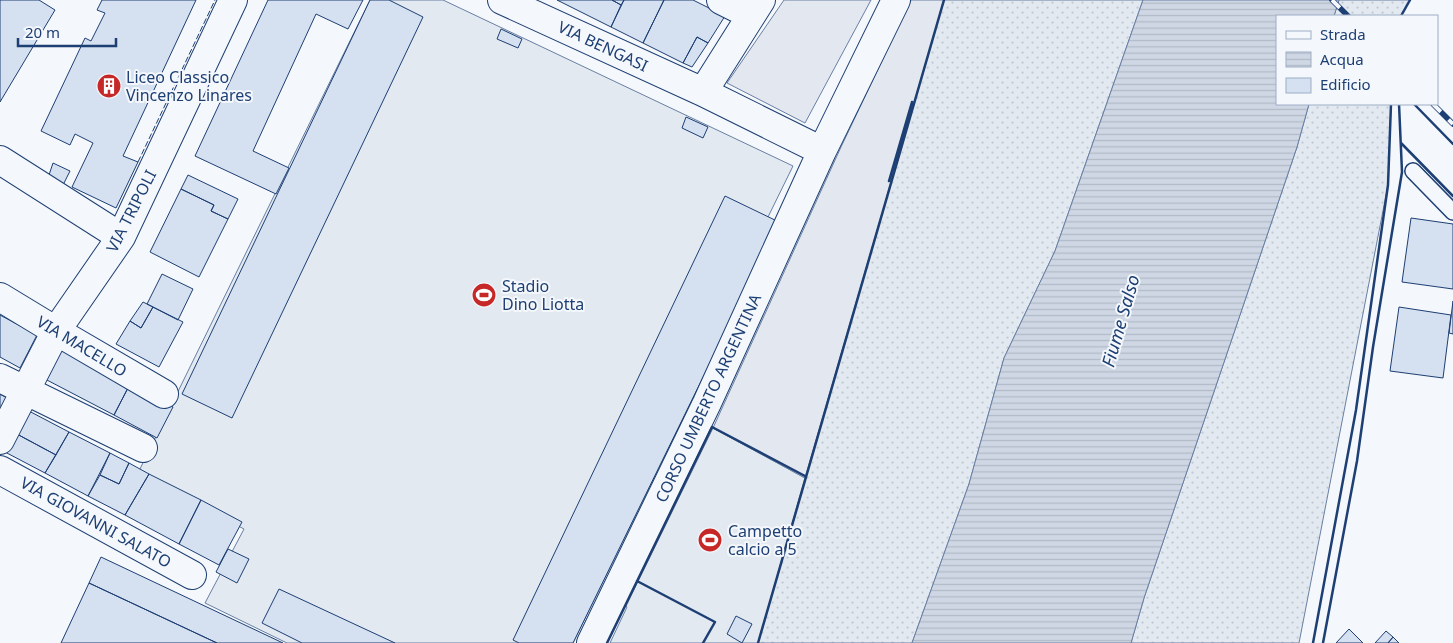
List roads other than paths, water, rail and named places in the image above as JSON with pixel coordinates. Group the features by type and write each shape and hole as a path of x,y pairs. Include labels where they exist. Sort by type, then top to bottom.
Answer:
{"street":[{"name":"VIA TRIPOLI","path":"0,440 56,331 121,237 233,0"},
{"name":"VIA BENGASI","path":"502,0 703,92 822,151"},
{"path":"703,92 756,8 721,0"},
{"name":"CORSO UMBERTO ARGENTINA","path":"591,643 707,403 822,151 896,0"},
{"path":"0,160 121,237"},
{"name":"VIA MACELLO","path":"0,297 164,394"},
{"path":"0,378 143,448"},
{"name":"VIA GIOVANNI SALATO","path":"0,470 192,575"}],"lane":[{"path":"1412,171 1453,212"}],"water":[{"name":"Fiume Salso","path":"1143,0 1339,0 1334,15 1276,15 1276,105 1309,105 1297,147 1144,598 1131,643 912,643 969,484 1004,358 1055,251"}],"railway":[{"path":"1332,0 1347,15"},
{"path":"1434,105 1453,124"}],"place":[{"name":"Liceo Classico Vincenzo Linares","path":"109,86"},
{"name":"Stadio Dino Liotta","path":"484,295"},
{"name":"Campetto calcio a 5","path":"710,540"}]}
